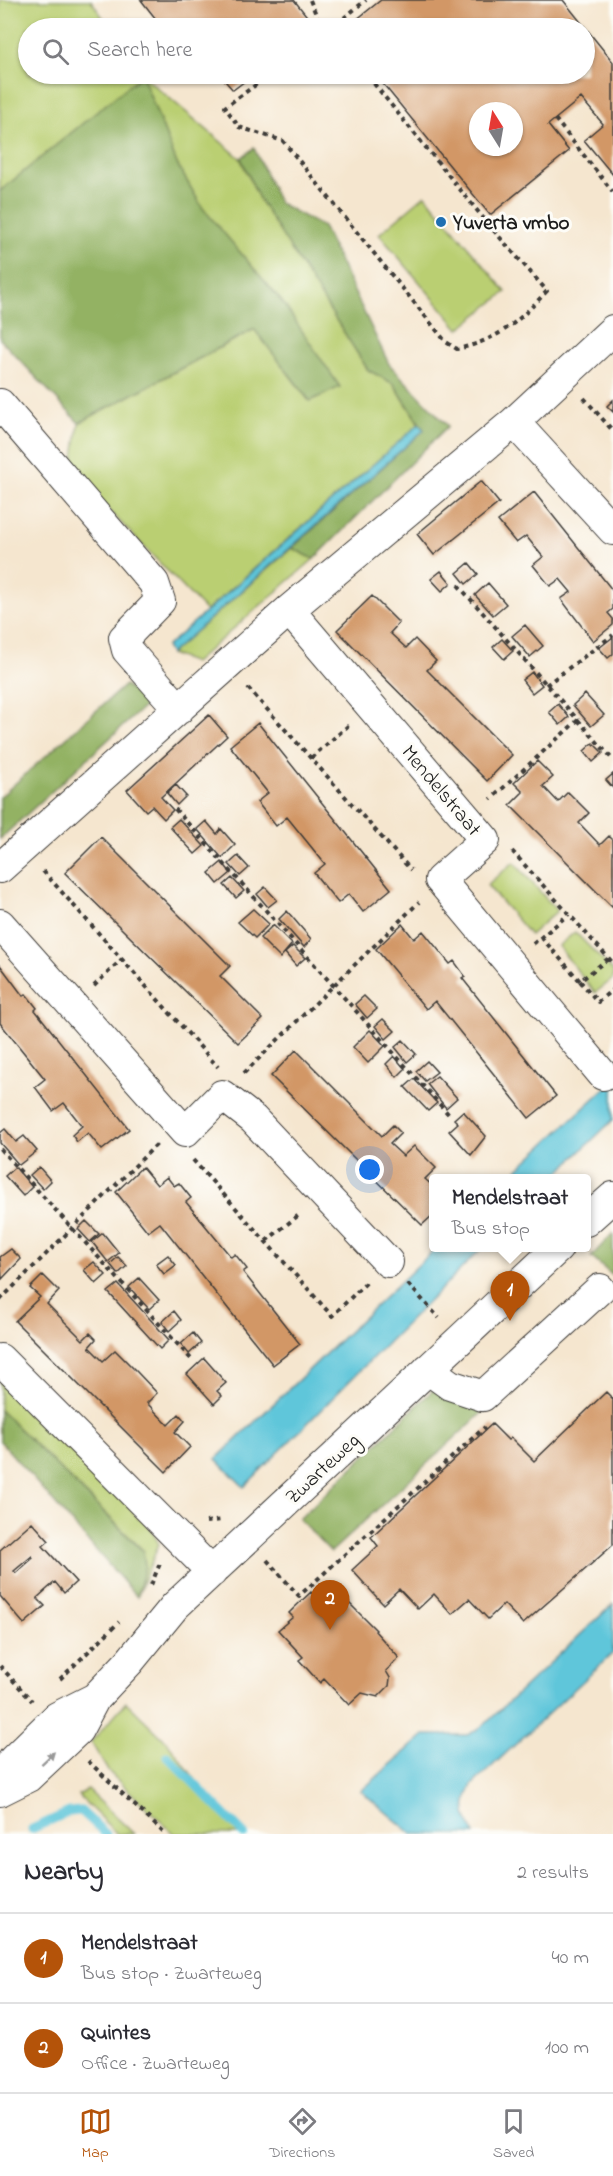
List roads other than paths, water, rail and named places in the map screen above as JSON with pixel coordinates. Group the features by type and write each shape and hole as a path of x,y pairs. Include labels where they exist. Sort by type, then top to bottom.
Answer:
{"street":[{"path":"0,868 289,610 514,422 613,330"},
{"path":"0,404 154,584 160,601 124,638 131,655 179,709"},
{"path":"514,422 613,530"},
{"name":"Mendelstraat","path":"289,610 477,830 435,885 510,963 603,1075"},
{"path":"0,924 185,1132 228,1090 322,1195 395,1271"},
{"path":"591,1217 613,1197"},
{"name":"Zwarteweg","path":"0,1791 28,1777 78,1730 95,1698 129,1662 175,1606 554,1252"},
{"path":"428,1370 450,1384 483,1396 600,1289"},
{"path":"0,1359 212,1572"},
{"name":"Zwarteweg","path":"0,1784 13,1760 57,1717 95,1698"}],"water":[{"path":"419,424 424,430 170,654 166,647"},
{"path":"613,1081 613,1120 557,1174 512,1174"},
{"path":"432,1252 478,1252 244,1487 216,1459"},
{"path":"613,1604 613,1653 472,1785 467,1798 466,1810 468,1821 475,1834 412,1834 361,1791 424,1735 468,1735 483,1726"}],"waterway":[{"path":"167,1756 244,1834"},
{"path":"32,1829 69,1812 81,1811 106,1834"}],"place":[{"name":"Yuverta vmbo","path":"441,222"},
{"name":"Mendelstraat","path":"510,1321"},
{"name":"Quintes","path":"330,1630"}]}
